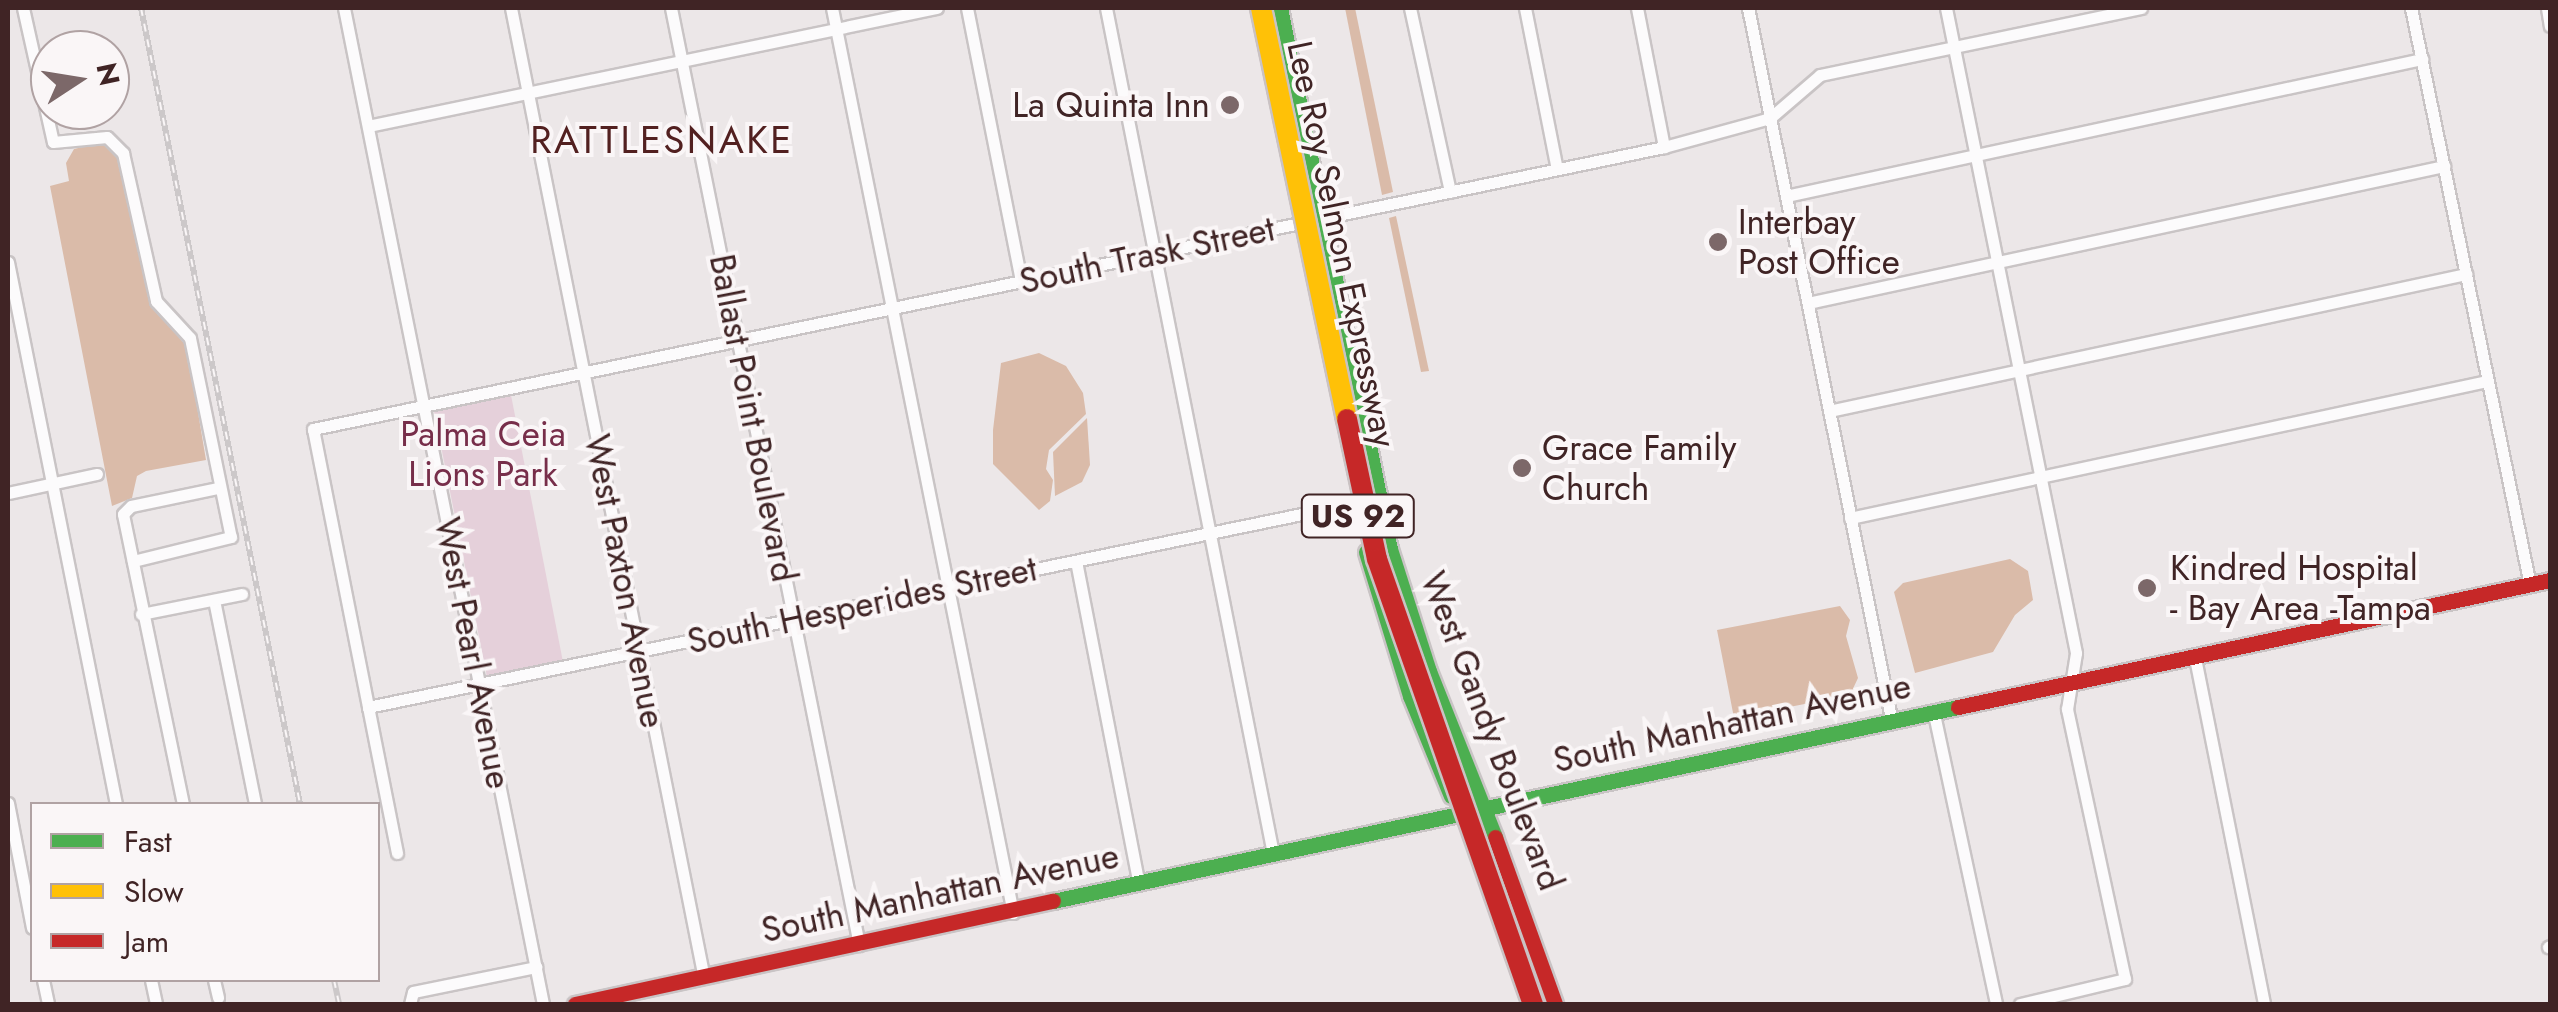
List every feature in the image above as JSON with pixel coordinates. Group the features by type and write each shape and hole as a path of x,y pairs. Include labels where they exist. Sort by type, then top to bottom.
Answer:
{"main road":[{"name":"West Gandy Boulevard","path":"1258,8 1370,568 1410,696 1531,1004"},
{"name":"Lee Roy Selmon Expressway","path":"1258,8 1377,559 1531,1004"},
{"name":"West Gandy Boulevard","path":"1276,8 1292,69 1390,549 1549,1004"},
{"name":"Lee Roy Selmon Expressway","path":"1276,8 1387,557 1549,1004"},
{"path":"1272,84 1282,103 1306,210 1322,218"},
{"path":"1299,223 1313,226 1322,239 1345,331"},
{"path":"1334,395 1350,431 1372,532 1390,549"},
{"path":"1370,568 1454,781 1483,810"},
{"name":"South Manhattan Avenue","path":"575,1004 1014,913 2540,582"},
{"path":"1458,814 1474,821 1490,842 1549,1004"}],"street":[{"path":"23,8 53,142 107,136 123,153 156,302 190,338 231,537 133,561"},
{"name":"West Pearl Avenue","path":"344,8 543,1004"},
{"name":"West Paxton Avenue","path":"511,8 704,978"},
{"name":"Ballast Point Boulevard","path":"671,8 859,945"},
{"path":"832,8 1014,913"},
{"path":"368,126 937,8"},
{"path":"967,8 1021,281"},
{"path":"1106,8 1273,854"},
{"path":"1410,8 1450,192"},
{"path":"1525,8 1558,169"},
{"path":"1636,8 1664,146"},
{"path":"1748,8 1892,723"},
{"path":"1946,8 2076,653 2067,709 2125,979 2020,1004"},
{"name":"South Trask Street","path":"368,707 312,429 1664,146 1770,118 1820,75 2141,8"},
{"path":"2411,8 2487,381 2540,582"},
{"path":"2547,8 2550,26"},
{"path":"1786,196 2422,58"},
{"path":"1808,303 2444,166"},
{"path":"8,262 116,802"},
{"path":"1829,411 2466,274"},
{"path":"1850,518 2487,381"},
{"path":"8,493 97,474"},
{"path":"183,802 123,514 131,506 218,488"},
{"name":"South Hesperides Street","path":"368,707 1356,503"},
{"path":"1076,561 1139,884"},
{"path":"142,614 242,594"},
{"path":"214,600 256,802"},
{"path":"2194,658 2264,1004"},
{"path":"368,707 396,853"},
{"path":"1934,714 1996,1004"},
{"path":"8,803 30,918"},
{"path":"411,998 536,967"}],"green space":[{"name":"Palma Ceia Lions Park","path":"511,395 563,662 487,677 434,411"}],"shaded area":[{"path":"1345,8 1355,8 1393,192 1382,195"},
{"path":"104,142 117,152 150,302 187,347 206,460 146,471 137,476 132,498 112,506 50,186 69,181 66,163 74,149"},
{"path":"1396,216 1429,371 1421,372 1389,218"},
{"path":"1039,353 1066,366 1083,393 1086,414 1049,450 1046,469 1053,480 1050,501 1039,510 993,464 993,430 1001,363"},
{"path":"1087,418 1090,465 1082,482 1055,496 1053,452"},
{"path":"2010,559 2028,571 2033,600 2015,615 1993,652 1915,673 1894,592 1903,583"},
{"path":"1840,606 1850,620 1846,636 1858,678 1850,695 1734,718 1717,630"}],"railway":[{"path":"141,8 300,802"},
{"path":"334,982 339,1004"}],"traffic: fast":[{"path":"1280,8 1390,549 1429,671 1495,837"},
{"path":"1366,552 1410,696 1451,796"},
{"path":"1053,901 1958,707"}],"traffic: jam":[{"path":"1347,419 1377,559 1533,1004"},
{"path":"1958,707 2550,580"},
{"path":"1495,837 1555,1004"},
{"path":"575,1004 1053,901"}],"traffic: slow":[{"path":"1261,8 1347,419"}],"place":[{"name":"La Quinta Inn","path":"1230,105"},
{"name":"Interbay Post Office","path":"1718,242"},
{"name":"Grace Family Church","path":"1522,468"},
{"name":"Kindred Hospital - Bay Area -Tampa","path":"2147,588"}],"district":[{"name":"RATTLESNAKE","path":"662,140"}]}
